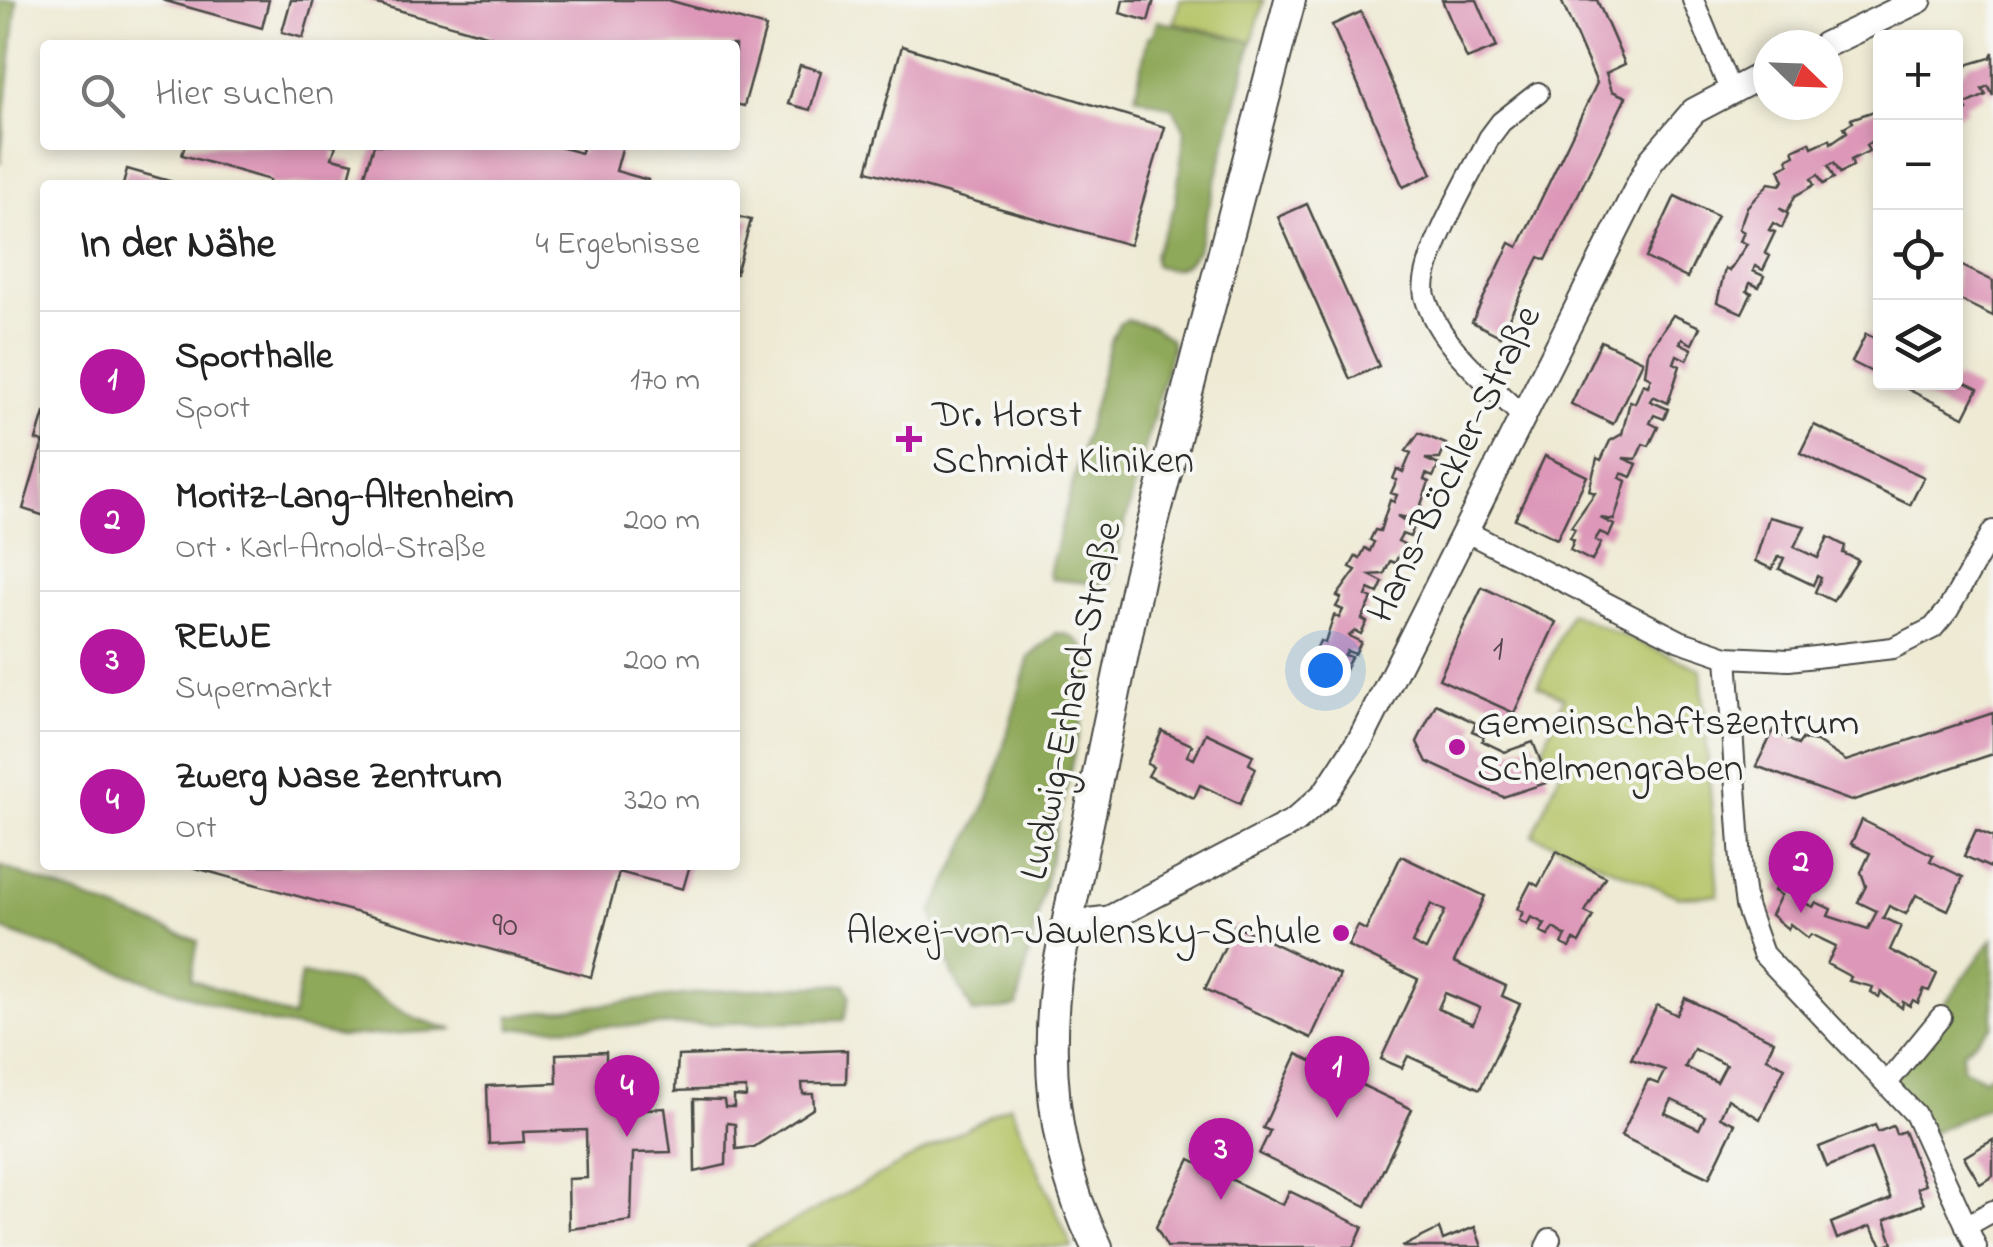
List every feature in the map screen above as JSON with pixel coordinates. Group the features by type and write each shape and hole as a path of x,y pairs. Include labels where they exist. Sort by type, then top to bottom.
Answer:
{"main road":[{"name":"Ludwig-Erhard-Straße","path":"1097,1247 1064,1161 1053,1093 1051,1023 1069,912 1139,576 1290,0"}],"street":[{"path":"1693,0 1730,90"},
{"path":"1843,36 1919,0"},
{"name":"Hans-Böckler-Straße","path":"1069,912 1140,902 1272,836 1325,794 1362,739 1651,161 1694,111 1753,79"},
{"path":"1522,416 1453,347 1424,292 1429,264 1489,138 1501,122 1538,94"},
{"path":"1465,531 1680,641 1727,656 1790,660 1893,648 1914,639 1948,610 1993,531"},
{"path":"1727,656 1742,875 1753,930 1779,975 1915,1114 1976,1247"},
{"path":"1887,1084 1941,1018"},
{"path":"1966,1226 1993,1210"}],"green space":[{"path":"0,0 17,0 0,164"},
{"path":"1180,0 1264,0 1252,42 1174,22"},
{"path":"1157,21 1252,42 1198,249 1185,264 1174,269 1155,265 1154,255 1175,206 1185,130 1173,108 1135,96 1148,37"},
{"path":"1127,320 1153,327 1170,339 1172,347 1110,580 1106,585 1051,579 1049,573 1110,343 1119,324"},
{"path":"1570,613 1701,669 1718,895 1679,897 1533,835 1565,761 1542,750 1564,697 1538,686"},
{"path":"1057,633 1082,645 1092,673 1017,1007 973,1013 953,975 932,912 989,798 1029,657"},
{"path":"0,866 198,941 191,979 293,1018 301,974 357,983 417,1019 454,1030 340,1037 261,1021 0,929"},
{"path":"1993,938 1993,1026 1963,1051 1962,1068 1983,1078 1993,1073 1993,1104 1933,1133 1891,1077"},
{"path":"845,984 850,996 844,1020 511,1029 510,1016 716,991"},
{"path":"1010,1105 1072,1247 746,1247"}],"building":[{"path":"162,0 269,0 262,28"},
{"path":"291,0 314,0 303,38 282,32"},
{"path":"363,0 668,0 766,27 744,106 740,105 740,40 489,40 490,36"},
{"path":"1123,0 1154,0 1148,21 1120,13"},
{"path":"1442,0 1477,0 1497,47 1467,59"},
{"path":"1561,0 1597,0 1625,64 1606,73 1612,91 1626,97 1546,260 1539,257 1500,336 1472,322 1510,243 1518,247 1597,83"},
{"path":"1361,12 1432,174 1403,187 1332,25"},
{"path":"902,46 1165,127 1130,245 867,171"},
{"path":"1993,52 1993,96 1988,86 1982,89 1986,95 1964,105 1967,110 1963,112 1963,71 1969,64 1990,58"},
{"path":"800,65 821,71 810,110 788,104"},
{"path":"1873,111 1873,141 1866,145 1869,151 1851,160 1853,166 1840,173 1834,163 1828,166 1834,178 1823,184 1818,175 1811,179 1814,185 1795,196 1787,212 1779,208 1788,214 1782,228 1773,223 1769,230 1775,232 1765,253 1770,256 1763,270 1755,266 1753,271 1764,276 1759,287 1750,283 1747,291 1752,293 1742,313 1717,302 1725,269 1729,271 1747,244 1740,241 1744,232 1739,229 1747,207 1769,183 1780,185 1784,181 1779,169 1789,164 1787,159 1795,155 1793,150 1810,142 1812,147 1830,139 1831,143 1847,132 1844,127 1853,122 1851,119"},
{"path":"184,150 334,150 332,158 353,163 348,180 270,180 182,155"},
{"path":"372,150 581,153 622,150 616,171 648,180 364,180"},
{"path":"127,169 166,180 124,180"},
{"path":"1675,196 1717,216 1687,278 1646,258"},
{"path":"1307,204 1379,366 1350,379 1278,217"},
{"path":"740,217 751,220 740,260"},
{"path":"1963,266 1993,281 1993,316 1963,301"},
{"path":"1673,315 1700,327 1692,344 1682,339 1680,343 1692,349 1687,360 1677,355 1674,363 1680,366 1668,403 1653,396 1650,401 1668,409 1664,419 1654,415 1650,423 1658,427 1649,446 1643,444 1636,459 1623,458 1637,464 1631,477 1622,473 1620,478 1626,481 1614,520 1600,518 1614,525 1609,536 1600,532 1595,540 1601,543 1592,561 1570,550 1575,529 1571,527 1595,493 1589,491 1597,458 1601,460 1610,441 1622,434 1630,401 1635,403 1643,384 1648,386 1648,352"},
{"path":"1866,334 1873,338 1873,372 1852,362"},
{"path":"1601,341 1643,361 1613,424 1571,404"},
{"path":"1963,382 1978,389 1964,417 1909,390 1963,390"},
{"path":"1814,425 1924,477 1910,505 1800,453"},
{"path":"1419,433 1446,444 1440,459 1425,459 1439,465 1433,477 1426,474 1424,480 1429,482 1416,519 1397,516 1414,527 1410,537 1402,534 1398,541 1404,544 1395,563 1390,561 1384,574 1369,575 1383,582 1378,593 1369,589 1366,596 1372,599 1362,619 1367,622 1361,634 1355,631 1349,636 1361,642 1355,654 1347,651 1345,655 1351,657 1340,680 1312,667 1316,658 1313,656 1320,641 1325,643 1334,615 1339,618 1343,610 1336,607 1341,598 1337,596 1356,570 1350,567 1356,556 1360,558 1365,548 1370,551 1374,542 1370,540 1375,530 1380,531 1390,500 1394,502 1397,495 1391,493 1397,469 1403,472 1411,453 1406,451"},
{"path":"40,452 40,514 23,509"},
{"path":"1545,456 1587,476 1557,539 1515,519"},
{"path":"1769,517 1805,526 1794,547 1818,558 1828,537 1845,546 1843,553 1858,560 1833,601 1815,592 1821,578 1817,576 1813,585 1779,569 1784,558 1778,556 1772,569 1755,561"},
{"path":"1482,587 1556,622 1514,713 1439,679"},
{"name":"Gemeinschaftszentrum Schelmengraben","path":"1436,704 1476,723 1472,731 1484,736 1482,741 1505,752 1533,742 1549,782 1503,797 1427,762 1417,742"},
{"path":"1993,713 1993,754 1851,801 1756,766 1774,730 1798,745 1802,739 1817,742 1846,761"},
{"path":"1162,731 1192,745 1187,756 1194,759 1206,733 1253,755 1249,764 1256,768 1240,804 1200,785 1194,798 1148,776 1153,767 1147,764"},
{"path":"1862,820 1933,855 1930,861 1963,877 1948,910 1916,895 1906,914 1889,906 1883,918 1901,926 1890,950 1937,974 1918,1003 1913,1000 1910,1006 1903,1002 1902,1008 1881,992 1879,997 1871,992 1873,987 1849,981 1851,977 1827,964 1836,946 1811,934 1808,938 1790,924 1788,929 1771,915 1781,895 1774,891 1780,880 1798,889 1794,898 1813,907 1816,902 1831,909 1828,916 1868,929 1877,911 1858,902 1866,886 1861,872 1870,853 1851,844"},
{"path":"1976,830 1993,837 1993,869 1964,856"},
{"path":"1557,851 1605,877 1585,912 1593,916 1579,943 1574,940 1570,948 1562,944 1566,936 1553,928 1548,936 1540,932 1545,924 1531,917 1527,925 1519,920 1523,912 1517,909 1531,882 1538,886"},
{"path":"1401,856 1485,896 1454,962 1506,986 1502,996 1520,1004 1480,1089 1408,1056 1402,1068 1381,1059 1418,979 1348,946 1358,926 1366,930","holes":["1431,904 1445,911 1426,950 1412,943","1445,993 1480,1008 1473,1024 1438,1009"]},
{"path":"203,870 689,870 683,889 619,872 591,977"},
{"path":"1235,925 1340,975 1311,1038 1205,989"},
{"path":"1685,998 1774,1041 1766,1058 1785,1067 1760,1119 1728,1099 1720,1117 1735,1124 1709,1178 1621,1136 1648,1080 1658,1084 1665,1070 1631,1059 1657,1005 1677,1015","holes":["1694,1049 1726,1065 1717,1082 1685,1067","1672,1100 1705,1116 1699,1129 1665,1113"]},
{"path":"847,1050 846,1083 802,1083 803,1094 813,1094 814,1108 754,1147 736,1149 735,1124 727,1123 726,1165 695,1172 694,1099 724,1100 725,1107 734,1107 734,1096 746,1097 746,1088 676,1091 678,1056"},
{"path":"606,1052 606,1088 627,1086 627,1110 665,1108 671,1152 633,1153 631,1221 569,1229 568,1179 587,1178 586,1130 523,1132 524,1142 489,1144 487,1086 557,1083 556,1054"},
{"path":"1297,1054 1412,1109 1366,1206 1259,1154 1270,1131 1263,1128"},
{"path":"1875,1125 1878,1132 1893,1126 1896,1134 1904,1131 1925,1185 1917,1188 1924,1204 1885,1220 1893,1243 1883,1247 1870,1226 1837,1239 1831,1223 1891,1199 1871,1149 1827,1167 1819,1147"},
{"path":"1993,1140 1993,1176 1980,1184 1964,1157"},
{"path":"1190,1159 1283,1205 1289,1191 1363,1227 1354,1247 1167,1247 1156,1227"},
{"path":"1475,1227 1482,1247 1402,1247 1439,1229 1443,1240"}],"place":[{"name":"Dr. Horst Schmidt Kliniken","path":"909,439"},
{"name":"Gemeinschaftszentrum Schelmengraben","path":"1457,747"},
{"name":"Moritz-Lang-Altenheim","path":"1801,913"},
{"name":"Alexej-von-Jawlensky-Schule","path":"1341,933"},
{"name":"Sporthalle","path":"1337,1118"},
{"name":"Zwerg Nase Zentrum","path":"627,1137"},
{"name":"REWE","path":"1221,1200"}]}
